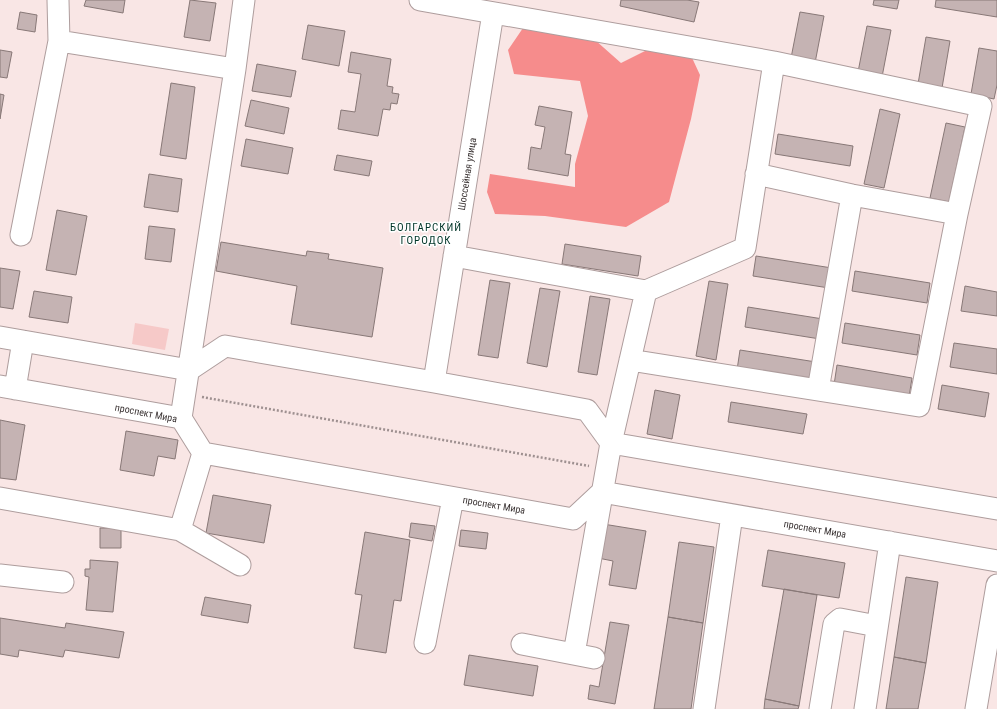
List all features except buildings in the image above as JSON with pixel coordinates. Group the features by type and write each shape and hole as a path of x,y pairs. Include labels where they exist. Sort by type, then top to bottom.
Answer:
{"street":[{"path":"21,235 59,41 58,0"},
{"path":"181,418 235,69 244,0"},
{"path":"420,0 774,62 981,106 957,214 919,406 630,360"},
{"name":"Шоссейная улица","path":"434,382 493,13"},
{"path":"59,41 235,69"},
{"path":"454,256 646,291 745,248 774,62"},
{"path":"756,174 852,195 957,214"},
{"path":"818,390 852,195"},
{"path":"574,654 611,443 646,291"},
{"path":"0,337 189,370 225,346 434,382 587,410 611,443 997,509"},
{"path":"7,388 23,341"},
{"name":"проспект Мира","path":"7,388 181,418 203,453 573,519 602,492 997,561"},
{"path":"180,530 203,453"},
{"path":"0,498 180,530 240,565"},
{"path":"425,643 453,498"},
{"path":"704,709 732,514"},
{"path":"865,709 890,542"},
{"path":"0,575 63,582"},
{"path":"976,709 989,677 997,585"},
{"path":"820,709 834,624 840,619 877,626"},
{"path":"522,644 594,658"}],"path":[{"path":"185,394 606,469"}],"shaded area":[{"path":"523,28 586,32 621,63 655,46 687,47 700,75 691,119 669,202 626,227 545,216 495,214 487,192 490,174 575,187 575,164 588,116 580,81 514,74 508,50"},
{"path":"135,323 169,329 165,350 132,344"}],"district":[{"name":"БОЛГАРСКИЙ ГОРОДОК","path":"426,233"}]}
